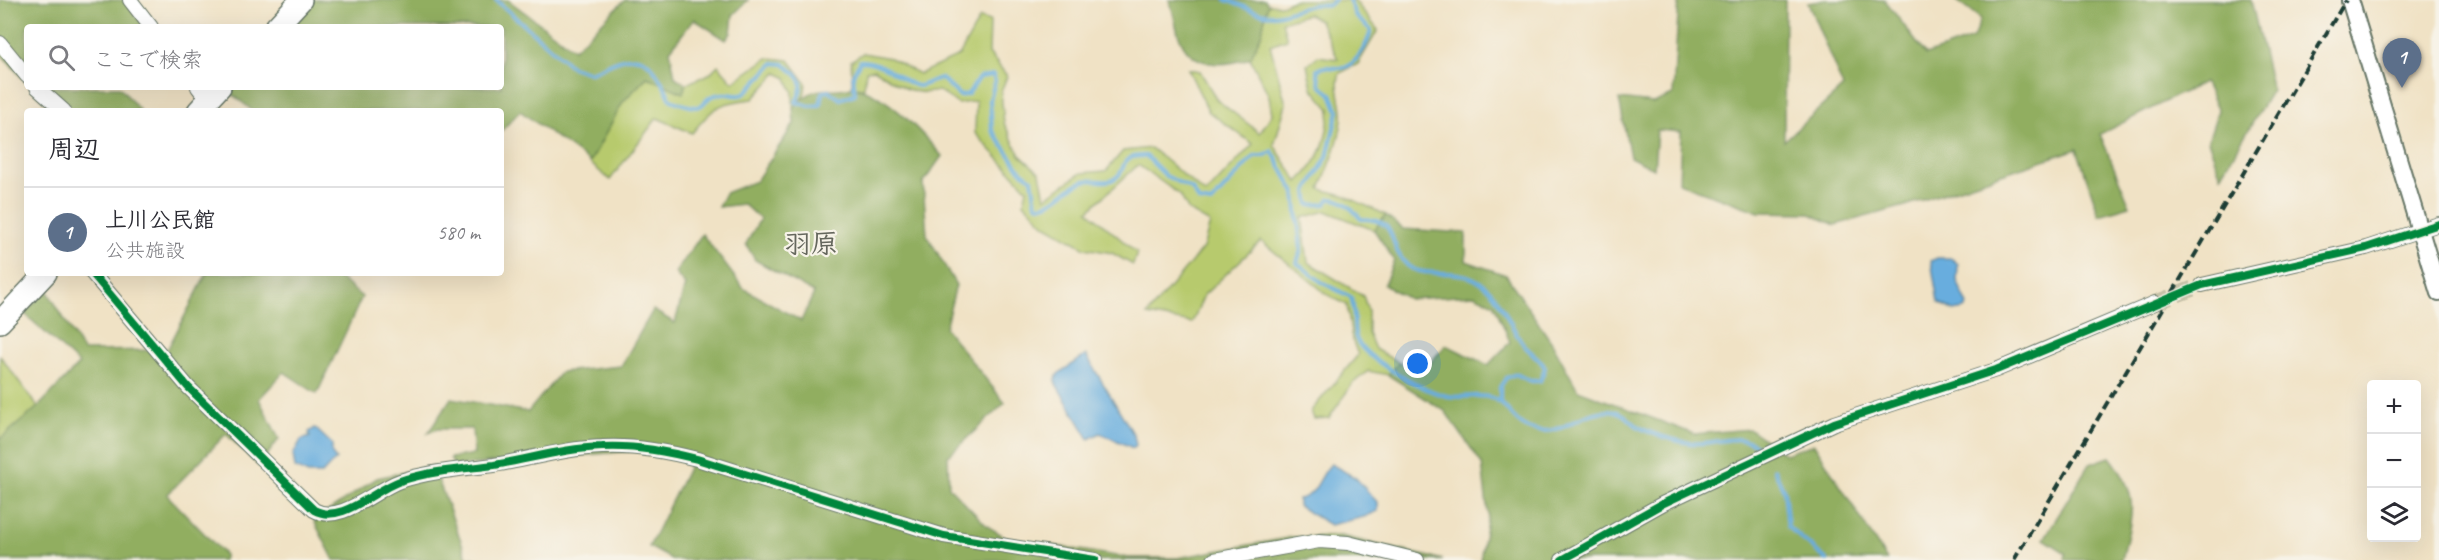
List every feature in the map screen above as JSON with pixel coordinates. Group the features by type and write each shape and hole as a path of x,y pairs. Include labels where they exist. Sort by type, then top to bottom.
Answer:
{"highway":[{"path":"279,24 301,0"},
{"path":"0,322 43,276"}],"street":[{"path":"129,0 149,24"},
{"path":"2350,0 2439,293"},
{"path":"0,43 24,72"},
{"path":"40,90 61,108"},
{"path":"2202,285 2366,248 2439,224"},
{"path":"95,276 188,387 314,510 324,516 336,514 378,491 419,476 601,447 632,447 666,451 697,459 944,536 1095,560"},
{"path":"1562,560 1662,504 1825,427 1996,370 2155,303"},
{"path":"1214,560 1319,541 1348,543 1417,560"}],"green space":[{"path":"0,0 124,0 143,24 24,24 24,80 0,53"},
{"path":"313,0 508,0 574,49 625,0 748,0 733,15 731,33 726,40 694,19 670,50 675,77 686,84 683,93 647,77 623,102 590,162 520,111 504,128 504,108 249,108 227,90 504,90 504,24 290,24"},
{"path":"1169,0 1265,0 1268,4 1261,35 1250,58 1219,64 1209,63 1191,55 1179,36"},
{"path":"1293,0 1354,0 1378,30 1358,64 1340,73 1338,84 1342,114 1341,129 1320,189 1343,195 1386,215 1374,230 1326,211 1302,218 1308,262 1363,296 1368,310 1368,333 1375,349 1399,363 1388,375 1368,371 1352,384 1329,418 1314,419 1311,411 1358,355 1352,339 1347,305 1328,295 1261,241 1204,295 1192,323 1147,315 1203,248 1210,223 1189,211 1180,195 1138,165 1088,211 1137,253 1133,265 1112,253 1085,248 1045,225 1024,203 1027,189 975,133 976,101 958,104 939,91 912,91 874,69 866,71 864,88 852,87 851,61 863,53 890,58 919,74 959,56 980,18 990,21 989,53 1007,76 1001,92 1004,123 1020,155 1040,173 1045,198 1081,173 1106,171 1123,151 1151,148 1206,194 1253,144 1209,112 1188,69 1200,71 1217,100 1260,133 1272,114 1269,96 1250,58 1261,35 1268,4 1281,5","holes":["1308,14 1320,21 1338,59 1318,56 1307,65 1312,88 1330,109 1322,149 1313,165 1298,182 1274,145 1286,104 1270,45 1287,39 1282,22"]},
{"path":"1679,0 1785,0 1784,141 1843,87 1808,3 1825,0 1885,0 1926,55 1973,38 1981,19 1956,0 2251,0 2272,90 2221,176 2208,141 2218,110 2204,82 2100,134 2130,206 2099,215 2077,149 1905,206 1835,225 1808,213 1759,212 1679,183 1681,132 1657,130 1654,169 1630,157 1619,99 1653,103 1673,95"},
{"path":"768,58 789,60 806,83 804,96 793,108 793,93 787,78 777,73 753,99 718,107 692,133 657,118 610,180 590,163 623,101 647,77 682,92 686,84 709,74 718,65 733,82"},
{"path":"852,87 864,90 889,104 913,124 942,156 923,183 927,235 956,285 945,328 1005,403 948,456 949,487 987,526 1007,538 1128,558 1177,558 1293,537 1341,536 1443,560 673,560 649,547 691,462 667,448 454,466 450,458 474,454 472,429 437,429 428,433 451,398 528,412 561,372 621,366 653,310 675,323 685,285 675,273 702,234 743,288 801,321 814,293 755,260 746,244 760,219 743,204 718,207 725,193 756,181 794,124 793,108 801,100 815,91"},
{"path":"34,90 122,90 138,108 50,108"},
{"path":"1386,215 1403,229 1466,233 1466,261 1506,275 1552,343 1578,390 1694,434 1750,429 1785,454 1814,444 1887,560 1480,560 1488,515 1482,464 1445,411 1388,375 1399,363 1422,372 1446,345 1488,365 1510,342 1494,304 1474,295 1409,299 1384,285 1394,260 1374,230"},
{"path":"205,276 337,276 362,297 317,394 284,372 259,399 279,439 259,466 226,434 167,495 225,555 223,560 0,560 0,439 38,407 79,364 24,313 47,290 83,351 167,350"},
{"path":"0,356 38,407 0,439"},
{"path":"2110,457 2120,471 2130,495 2131,518 2122,560 2065,560 2066,553 2044,539 2089,464"},
{"path":"433,466 467,557 483,560 334,560 314,521 377,478"}],"water":[{"path":"1937,258 1951,258 1958,264 1957,281 1968,305 1965,309 1954,311 1938,302 1931,261"},
{"path":"1086,355 1134,435 1136,445 1133,448 1100,433 1089,439 1056,384 1058,374"},
{"path":"315,428 332,444 332,454 336,459 322,474 308,474 295,468 293,455 301,440 310,437 309,432"},
{"path":"1331,464 1356,478 1378,503 1378,511 1364,517 1330,525 1298,506 1298,499 1314,490"}],"waterway":[{"path":"496,0 572,67 590,73 620,60 640,58 655,71 671,100 694,107 699,107 713,96 744,94 774,63 784,64 795,73 801,85 796,102 810,106 820,105 823,92 829,91 840,99 855,94 853,75 860,61 879,65 913,85 923,85 941,78 960,96 968,94 980,77 993,75 995,81 990,100 992,130 1021,171 1032,179 1036,205 1040,206 1052,202 1084,181 1112,180 1121,172 1126,161 1136,156 1146,156 1166,176 1192,189 1199,201 1211,203 1254,156 1264,156 1272,151 1295,193 1301,249 1297,263 1323,283 1351,297 1356,338 1370,355 1396,373 1424,388 1447,396 1492,398 1503,405 1518,422 1533,430 1561,428 1586,416 1605,411 1623,414 1645,430 1671,439 1699,443 1734,439 1757,446"},
{"path":"1226,0 1266,15 1286,13 1313,5 1327,6 1335,0"},
{"path":"1349,0 1356,17 1371,30 1364,47 1352,63 1346,67 1326,67 1317,70 1320,85 1331,94 1338,111 1327,157 1307,191 1309,205 1326,204 1329,199 1339,200 1361,219 1374,220 1388,228 1401,258 1408,266 1421,271 1467,276 1478,281 1495,296 1517,335 1545,368 1540,381 1530,381 1516,374 1506,378 1500,387 1500,401"},
{"path":"1774,469 1784,491 1788,527 1827,560"}],"tunnel":[{"path":"2155,303 2202,285"}],"railway":[{"path":"2014,560 2346,0"}],"cycle path":[{"path":"1562,560 1662,504 1834,423 1996,370 2202,285 2366,248 2439,224"},
{"path":"95,276 188,387 314,510 324,513 346,510 390,485 423,475 494,465 575,449 626,447 662,451 697,459 944,536 1095,560"}],"place":[{"name":"上川公民館","path":"2402,88"}],"district":[{"name":"羽原","path":"811,244"}]}
